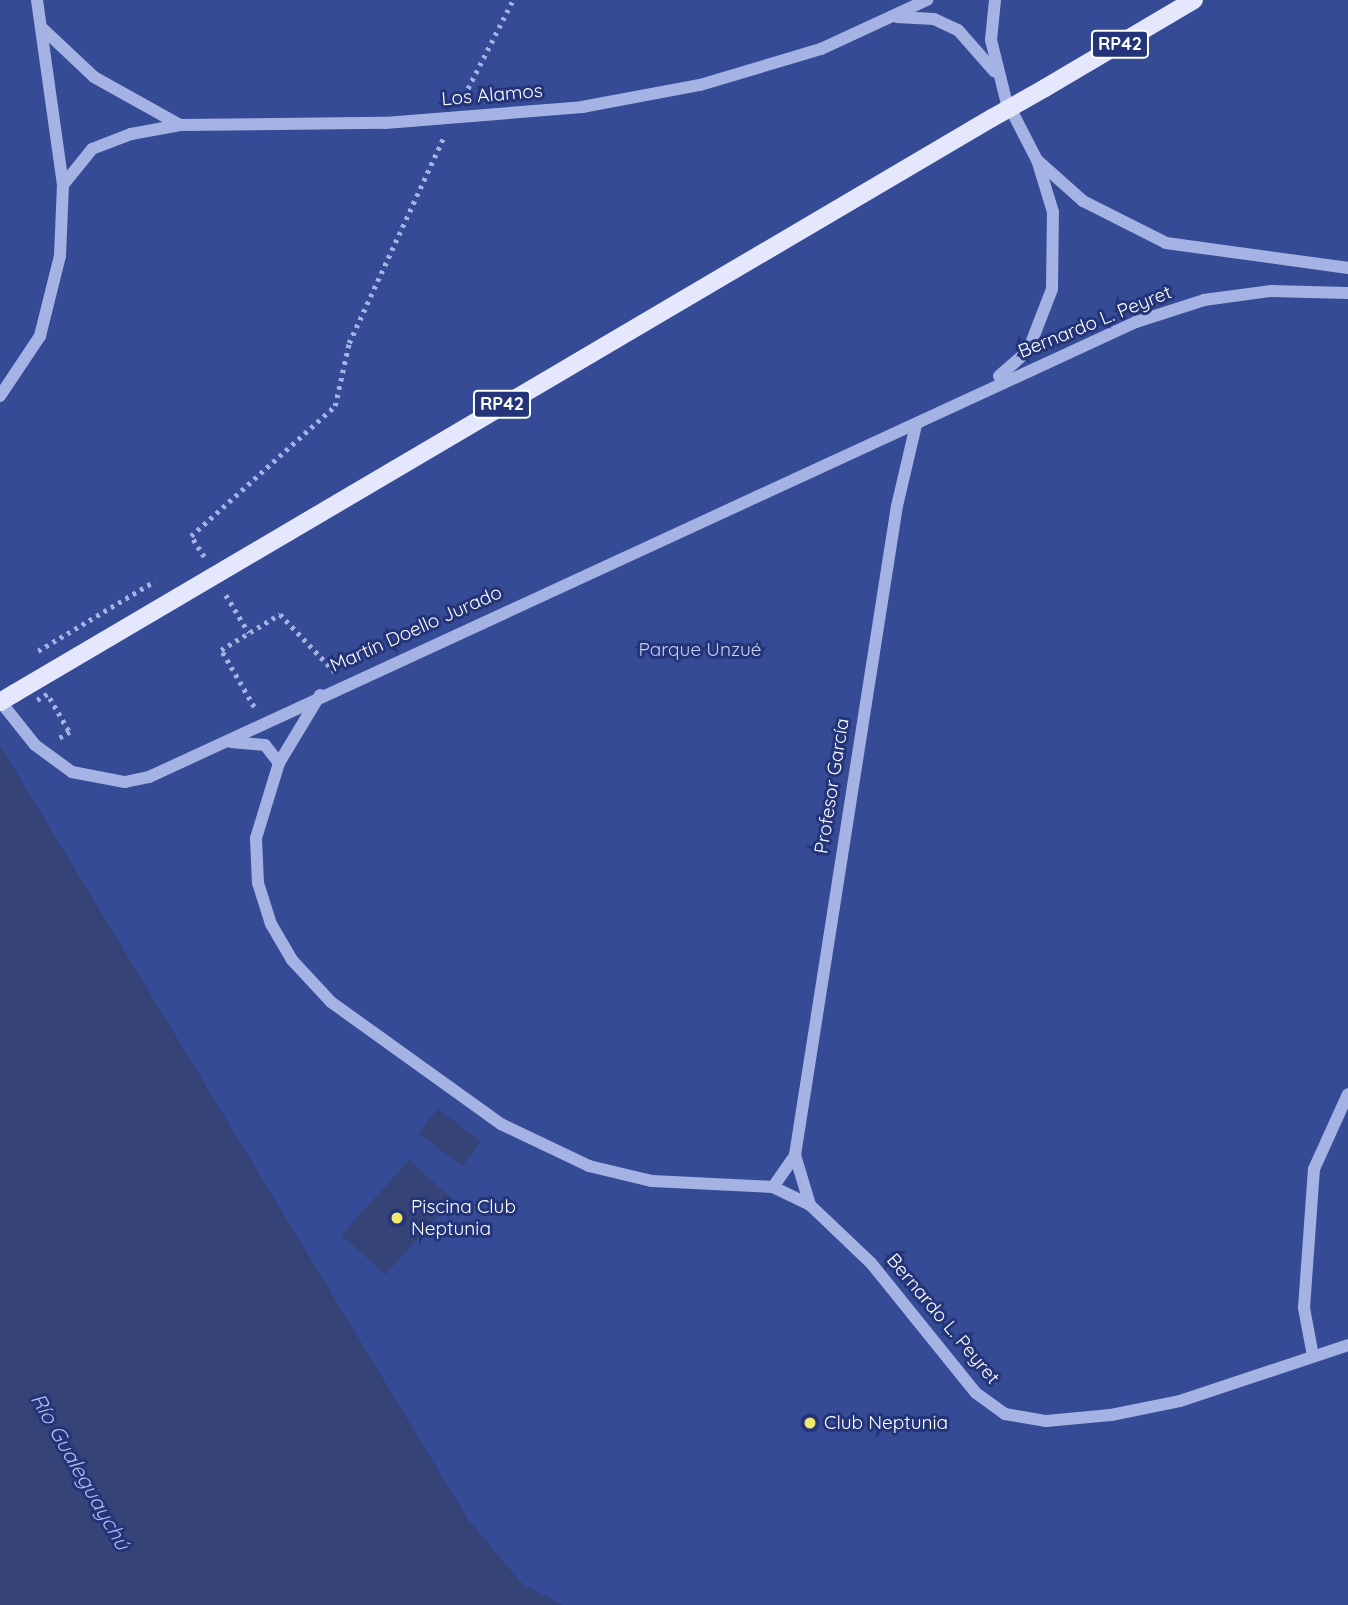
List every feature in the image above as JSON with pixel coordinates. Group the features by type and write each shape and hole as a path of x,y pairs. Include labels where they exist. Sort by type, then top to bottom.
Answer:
{"main road":[{"name":"RP42","path":"5,699 1194,0"}],"street":[{"path":"0,396 40,336 60,256 63,185 37,0"},
{"name":"Los Alamos","path":"63,185 92,149 180,125 274,128 453,117 582,107 700,85 821,48 927,0"},
{"path":"995,0 996,74"},
{"path":"893,17 934,19 958,30 996,74 1037,160 1055,245 1043,325 1028,351 973,395"},
{"path":"42,28 94,77 180,125"},
{"path":"1037,160 1083,201 1166,243 1348,268"},
{"name":"Bernardo L. Peyret","path":"913,427 973,395 1136,322 1204,300 1271,291 1348,293"},
{"name":"Martín Doello Jurado","path":"773,1188 652,1181 589,1166 526,1139 331,1002 292,960 258,883 256,838 279,763 320,695 913,427"},
{"name":"Profesor García","path":"795,1155 897,506 913,427"},
{"path":"5,699 42,750 72,772 125,782 174,769 320,695"},
{"path":"227,742 264,745 279,763"},
{"path":"1313,1356 1304,1308 1314,1169 1348,1094"},
{"path":"773,1188 795,1155"},
{"path":"795,1155 810,1205"},
{"name":"Bernardo L. Peyret","path":"773,1188 810,1205 871,1262 976,1392 1005,1414 1046,1421 1111,1415 1180,1401 1348,1345"}],"path":[{"path":"191,536 328,418 349,343 453,117 513,0"},
{"path":"264,723 221,650 281,614 345,683"},
{"path":"42,750 70,732 47,694"}],"green space":[{"name":"Parque Unzué","path":"0,0 1348,0 1348,1605 562,1605 523,1585 468,1520 0,746"}],"water":[{"name":"Río Gualeguaychú","path":"0,746 468,1520 523,1585 562,1605 0,1605"},
{"path":"437,1109 481,1141 462,1166 419,1134"},
{"name":"Piscina Club Neptunia","path":"409,1160 453,1199 385,1275 341,1235"}],"place":[{"name":"Piscina Club Neptunia","path":"397,1218"},
{"name":"Club Neptunia","path":"810,1423"}]}
